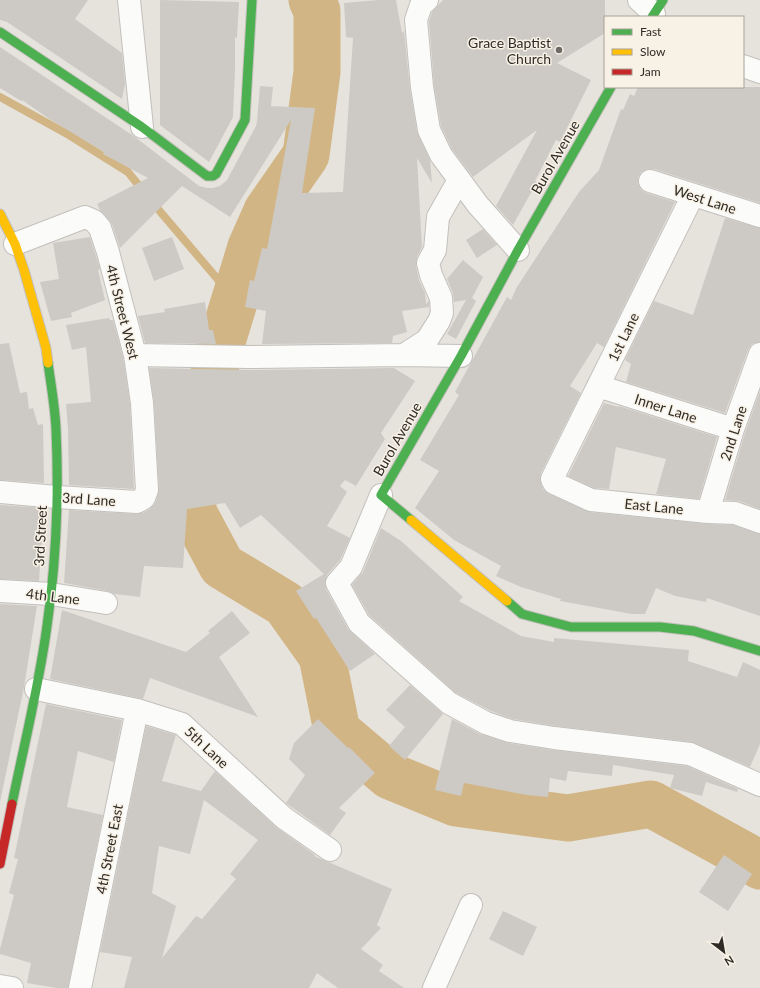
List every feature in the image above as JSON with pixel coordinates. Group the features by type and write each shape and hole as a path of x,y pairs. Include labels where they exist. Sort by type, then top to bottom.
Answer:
{"street":[{"path":"129,0 142,127"},
{"path":"0,32 142,127 207,176 213,176 216,174 245,120 252,0"},
{"path":"427,0 421,5 416,20 429,130 441,155 459,180 478,205 518,250"},
{"path":"744,66 760,72"},
{"name":"Burol Avenue","path":"610,88 518,250 461,356 381,495 522,614 571,627 660,627 694,631 760,651"},
{"path":"404,355 427,340 442,313 441,298 431,275 428,263 435,250 438,217 459,180"},
{"name":"West Lane","path":"650,181 760,216"},
{"name":"1st Lane","path":"552,480 693,195"},
{"name":"3rd Street","path":"0,214 15,244 24,270 46,348 56,428 57,497 51,594 36,689 0,864"},
{"name":"4th Street West","path":"15,244 85,217 94,221 100,228 108,252 135,355 142,403 148,490"},
{"name":"2nd Lane","path":"708,512 733,429 760,354"},
{"path":"135,355 249,357 404,355 461,356"},
{"name":"Inner Lane","path":"598,386 733,429"},
{"name":"East Lane","path":"552,480 554,483 591,500 708,512 735,513 760,522"},
{"name":"3rd Lane","path":"0,492 138,502 144,498 148,490"},
{"path":"381,495 351,567 337,583 359,623 449,703 486,723 510,731 690,754 760,785"},
{"name":"4th Lane","path":"0,591 51,594 106,603"},
{"name":"5th Lane","path":"36,689 137,710 182,724 284,818 330,850"},
{"name":"4th Street East","path":"80,988 137,710"},
{"path":"434,988 471,905"},
{"path":"0,986 12,988"}],"building":[{"path":"0,0 88,0 75,19 122,53 125,84 122,99 7,22 0,20"},
{"path":"160,0 239,2 237,38 235,37 233,117 209,162 160,125"},
{"path":"396,0 402,33 404,31 410,89 417,132 430,160 432,183 417,158 422,247 417,257 416,266 419,280 425,293 426,304 429,301 429,307 402,311 407,332 393,336 392,343 262,344 266,311 245,307 250,280 254,281 262,248 267,249 291,120 230,217 182,186 120,248 112,224 97,204 148,178 103,154 104,152 51,120 22,100 21,101 0,88 0,47 135,137 199,186 213,188 220,186 227,180 256,126 260,86 273,87 271,106 315,108 302,193 343,192 353,38 346,37 344,3"},
{"path":"443,0 605,0 604,34 557,63 591,80 560,142 556,140 535,181 537,182 513,225 496,206 537,130 473,177 452,149 441,126 434,85 429,21 432,12"},
{"path":"760,87 760,203 654,169 647,169 641,172 638,177 638,183 641,190 675,202 604,347 597,343 570,386 581,393 541,473 540,479 543,489 549,494 589,512 707,524 733,525 760,534 760,616 707,598 706,602 675,596 656,588 645,614 632,614 560,601 561,599 521,587 496,576 501,566 454,540 415,508 439,471 420,460 459,395 455,392 507,297 511,300 517,287 579,192 599,170 621,109 623,110 630,94 634,96 638,88"},
{"path":"725,218 760,228 760,342 752,344 748,350 725,413 626,382 631,364 625,360 654,301 693,315"},
{"path":"483,229 497,245 477,258 466,240"},
{"path":"90,237 100,269 98,270 105,300 71,313 72,317 51,321 40,282 59,279 53,243"},
{"path":"172,237 184,269 154,281 142,248"},
{"path":"463,260 483,277 472,298 476,301 456,339 447,334 466,300 454,302 453,293 447,279"},
{"path":"205,302 209,330 213,330 216,344 145,343 138,316 165,312 164,309"},
{"path":"109,318 110,320 113,320 123,357 130,404 134,489 69,485 66,404 91,402 86,347 72,350 66,325"},
{"path":"9,343 20,393 27,392 29,409 33,408 38,425 43,424 44,483 0,480 0,344"},
{"path":"149,368 249,370 394,368 415,381 381,433 385,439 356,486 345,480 340,486 347,492 327,526 350,538 340,560 327,575 325,582 326,589 348,629 375,654 350,671 316,618 314,619 296,591 324,574 261,515 240,528 225,503 187,509 183,568 144,566 140,597 115,594 108,591 64,583 69,510 136,514 143,513 150,509 156,502 159,489 154,402"},
{"path":"760,391 760,509 739,501 725,500 745,433"},
{"path":"604,403 619,406 717,437 699,499 656,494 666,459 616,447 609,489 594,488 568,476"},
{"path":"0,505 44,508 39,581 0,579"},
{"path":"381,528 401,541 463,597 459,601 521,636 554,642 554,638 689,650 688,661 737,677 743,662 760,670 760,744 750,767 692,742 556,726 513,719 491,711 456,693 369,615 352,585 363,572"},
{"path":"0,604 37,606 24,687 0,802"},
{"path":"62,610 186,652 210,633 208,631 232,611 250,633 219,657 258,717 150,678 143,699 50,679"},
{"path":"410,685 443,714 405,760 389,746 405,727 386,710"},
{"path":"46,704 122,720 114,762 78,751 67,807 103,815 68,988 57,988 27,983 31,963 0,954 14,895 9,893 18,859 14,858"},
{"path":"318,719 375,773 339,808 346,813 330,835 286,803 305,775 289,759 294,743"},
{"path":"452,719 480,734 508,743 553,750 687,766 738,789 737,792 706,782 702,796 670,788 674,775 613,765 612,776 568,771 566,781 550,778 548,797 527,795 464,783 461,796 435,790"},
{"path":"146,726 176,735 162,781 201,791 215,771 276,827 315,855 314,856 392,889 377,925 381,928 361,949 383,965 379,971 404,988 338,988 317,973 309,988 124,988 132,957 100,952","holes":["204,800 258,840 230,874 236,879 202,919 196,916 162,958 176,906 152,893 159,846 190,854"]},
{"path":"724,855 752,874 728,911 699,892"},
{"path":"503,911 537,927 523,956 489,939"}],"waterway":[{"path":"312,0 317,11 317,72 306,155 267,211 251,247 220,348 206,405 192,510 222,566 285,604 322,656 337,731 390,776 456,803 568,818 651,804 746,856 760,866"},
{"path":"0,97 69,135 128,172 144,192"},
{"path":"152,202 226,289 233,304"}],"traffic: fast":[{"path":"0,32 142,127 207,176 213,176 216,174 245,120 252,0"},
{"path":"653,16 663,0"},
{"path":"411,520 381,495 461,356 518,250 610,88"},
{"path":"12,804 40,671 53,578 57,503 57,453 55,412 48,363"},
{"path":"507,601 522,614 571,627 660,627 694,631 760,651"}],"traffic: slow":[{"path":"0,214 15,244 24,270 46,348 48,363"},
{"path":"411,520 507,601"}],"traffic: jam":[{"path":"0,864 12,804"}],"place":[{"name":"Grace Baptist Church","path":"559,50"}]}
